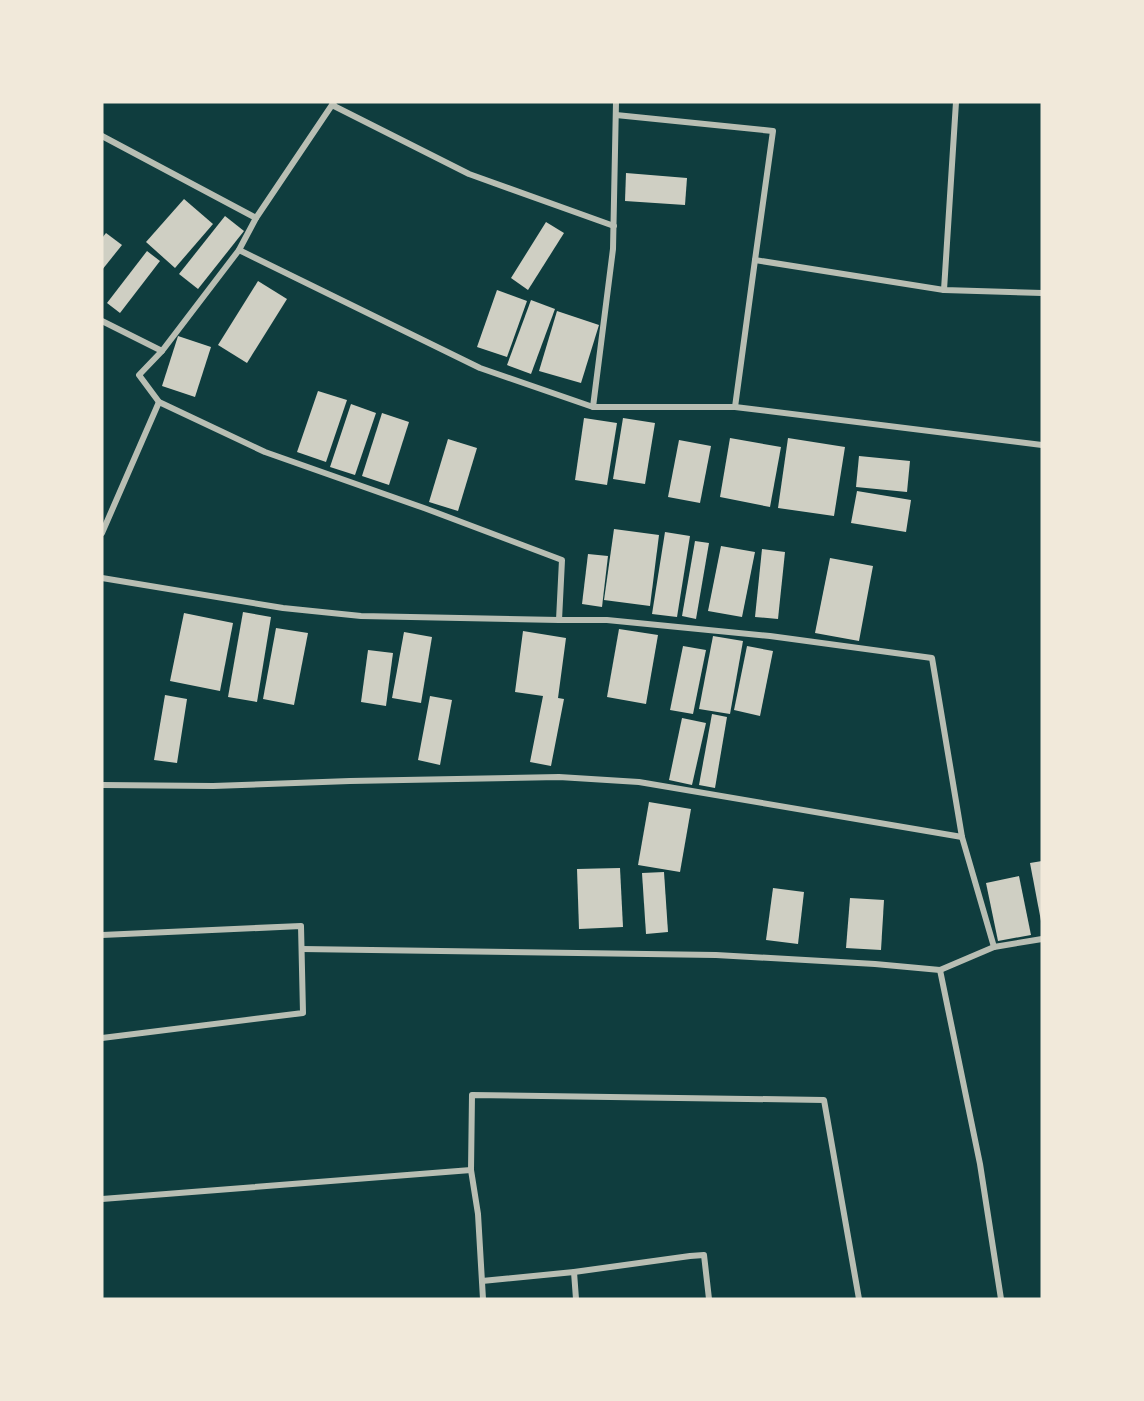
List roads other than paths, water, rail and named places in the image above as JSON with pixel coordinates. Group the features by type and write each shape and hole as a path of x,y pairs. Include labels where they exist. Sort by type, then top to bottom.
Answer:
{"street":[{"path":"593,407 613,249 616,102"},
{"path":"944,290 956,102"},
{"path":"559,620 562,560 265,452 159,402 140,375 162,351 239,250 256,218 333,103 469,174 614,226"},
{"path":"616,115 773,131 735,406"},
{"path":"102,136 256,218"},
{"path":"239,250 480,368 593,407 735,406 1042,445"},
{"path":"755,260 944,290 1042,293"},
{"path":"102,321 162,351"},
{"path":"102,533 159,402"},
{"path":"102,578 283,608 361,616 607,620 747,634 932,658 962,837 994,947"},
{"path":"102,785 213,786 571,777 639,782 962,837"},
{"path":"102,935 301,926 303,1013 102,1038"},
{"path":"302,949 716,955 940,970 994,947 1042,939"},
{"path":"940,970 980,1164 1001,1299"},
{"path":"483,1299 478,1214 471,1170 472,1095 824,1100 859,1299"},
{"path":"102,1199 471,1170"},
{"path":"482,1281 705,1255 709,1299"},
{"path":"574,1272 576,1299"}]}
